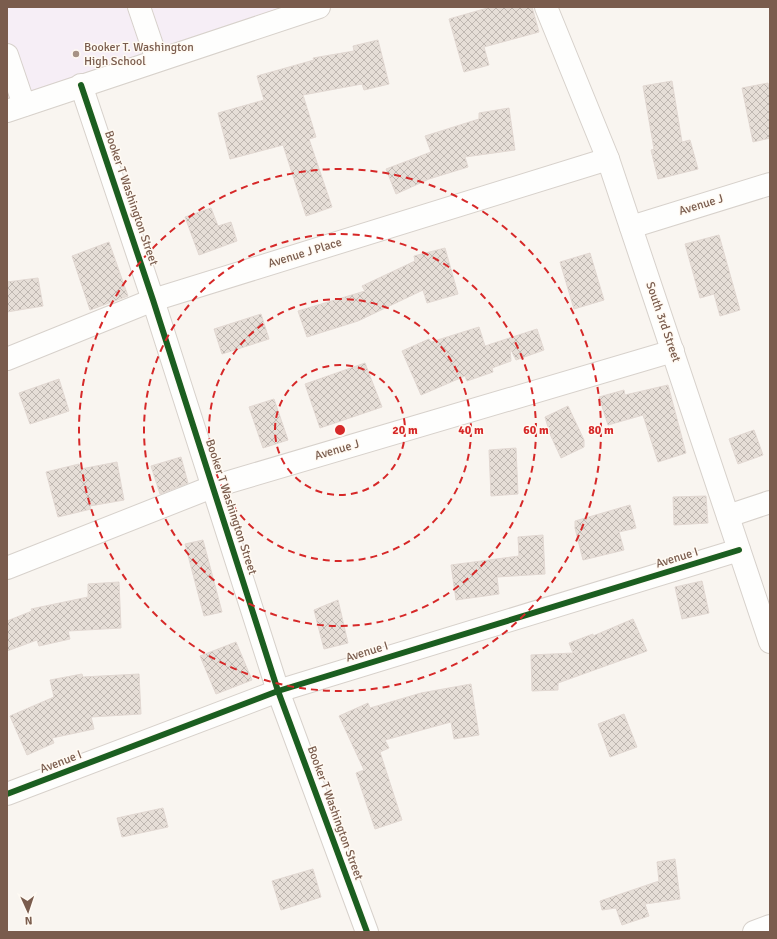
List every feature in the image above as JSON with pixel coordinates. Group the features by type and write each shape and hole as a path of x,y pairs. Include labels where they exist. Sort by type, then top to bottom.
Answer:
{"street":[{"path":"139,7 157,60"},
{"path":"7,55 16,108 81,85 319,7"},
{"name":"South 3rd Street","path":"546,7 608,159 770,642"},
{"name":"Booker T Washington Street","path":"81,85 153,300 278,691 367,932"},
{"name":"Avenue J Place","path":"7,359 153,300 608,159"},
{"name":"Avenue J","path":"631,227 770,184"},
{"name":"Avenue J","path":"7,568 212,487 673,351"},
{"path":"728,516 770,502"},
{"name":"Avenue I","path":"7,794 278,691 739,550"},
{"path":"754,932 770,926"}],"shaded area":[{"name":"Booker T. Washington High School","path":"7,7 284,7 7,100"}],"building":[{"path":"491,7 532,7 539,32 484,47 489,65 464,72 449,19"},
{"path":"378,40 389,84 364,90 362,84 303,95 316,137 309,139 332,207 306,216 283,145 230,159 218,113 264,100 257,76 314,60 313,58 354,51 353,46"},
{"path":"672,81 682,142 690,140 698,169 658,179 651,150 654,149 643,86"},
{"path":"768,83 770,93 770,138 753,142 742,88"},
{"path":"509,108 515,150 465,157 468,167 429,179 396,194 386,169 431,152 425,136 479,119 479,113"},
{"path":"211,208 218,226 231,222 237,241 199,255 185,217"},
{"path":"719,235 740,310 720,316 714,294 700,298 685,244"},
{"path":"109,242 128,296 90,310 72,256"},
{"path":"445,248 458,294 427,303 423,290 358,321 307,337 298,311 365,291 362,286 415,261 414,256"},
{"path":"590,253 604,300 574,309 560,262"},
{"path":"38,278 43,306 7,312 7,282"},
{"path":"261,314 269,339 222,354 214,329"},
{"path":"479,327 485,346 537,329 544,350 516,360 510,348 511,361 492,368 493,372 467,381 465,376 421,395 402,351 429,339 431,342"},
{"path":"365,363 382,407 320,428 305,384"},
{"path":"59,379 69,411 30,424 19,393"},
{"path":"668,385 686,453 658,462 643,415 608,425 599,397 624,390 625,395"},
{"path":"274,399 288,440 263,448 249,407"},
{"path":"568,406 584,440 584,447 561,458 550,434 545,417"},
{"path":"754,430 763,455 738,464 729,439"},
{"path":"516,448 518,494 491,496 489,450"},
{"path":"181,457 188,483 160,494 151,466"},
{"path":"117,462 124,500 90,506 91,509 58,517 46,472 79,464 81,469"},
{"path":"706,496 708,523 674,525 673,497"},
{"path":"630,505 636,528 619,532 624,550 583,560 575,528 575,521"},
{"path":"543,535 545,574 497,577 499,594 456,600 451,565 519,556 518,537"},
{"path":"203,540 222,612 204,616 185,544"},
{"path":"702,581 709,613 682,619 675,587"},
{"path":"119,582 121,628 68,631 70,639 39,646 37,640 7,651 7,621 32,611 31,609 88,597 88,584"},
{"path":"338,600 348,643 324,649 314,610"},
{"path":"633,619 647,651 558,683 558,690 532,691 531,655 573,653 569,643 593,634 593,636"},
{"path":"236,642 252,680 216,694 200,656"},
{"path":"82,674 83,677 139,674 141,714 91,717 94,729 52,738 54,743 27,755 10,716 54,697 50,680"},
{"path":"471,684 479,735 454,739 451,722 385,740 389,748 380,752 402,820 375,829 356,773 364,770 339,716 368,703 370,708 421,693"},
{"path":"624,714 637,747 610,757 598,724"},
{"path":"163,808 168,827 122,837 117,818"},
{"path":"675,859 680,899 645,904 649,916 622,925 616,908 602,910 600,901 659,881 657,862"},
{"path":"313,869 321,897 281,910 272,881"}],"cycle path":[{"path":"81,85 153,300 278,691 367,932"},
{"path":"7,794 278,691 739,550"}],"place":[{"name":"Booker T. Washington High School","path":"76,54"}]}
